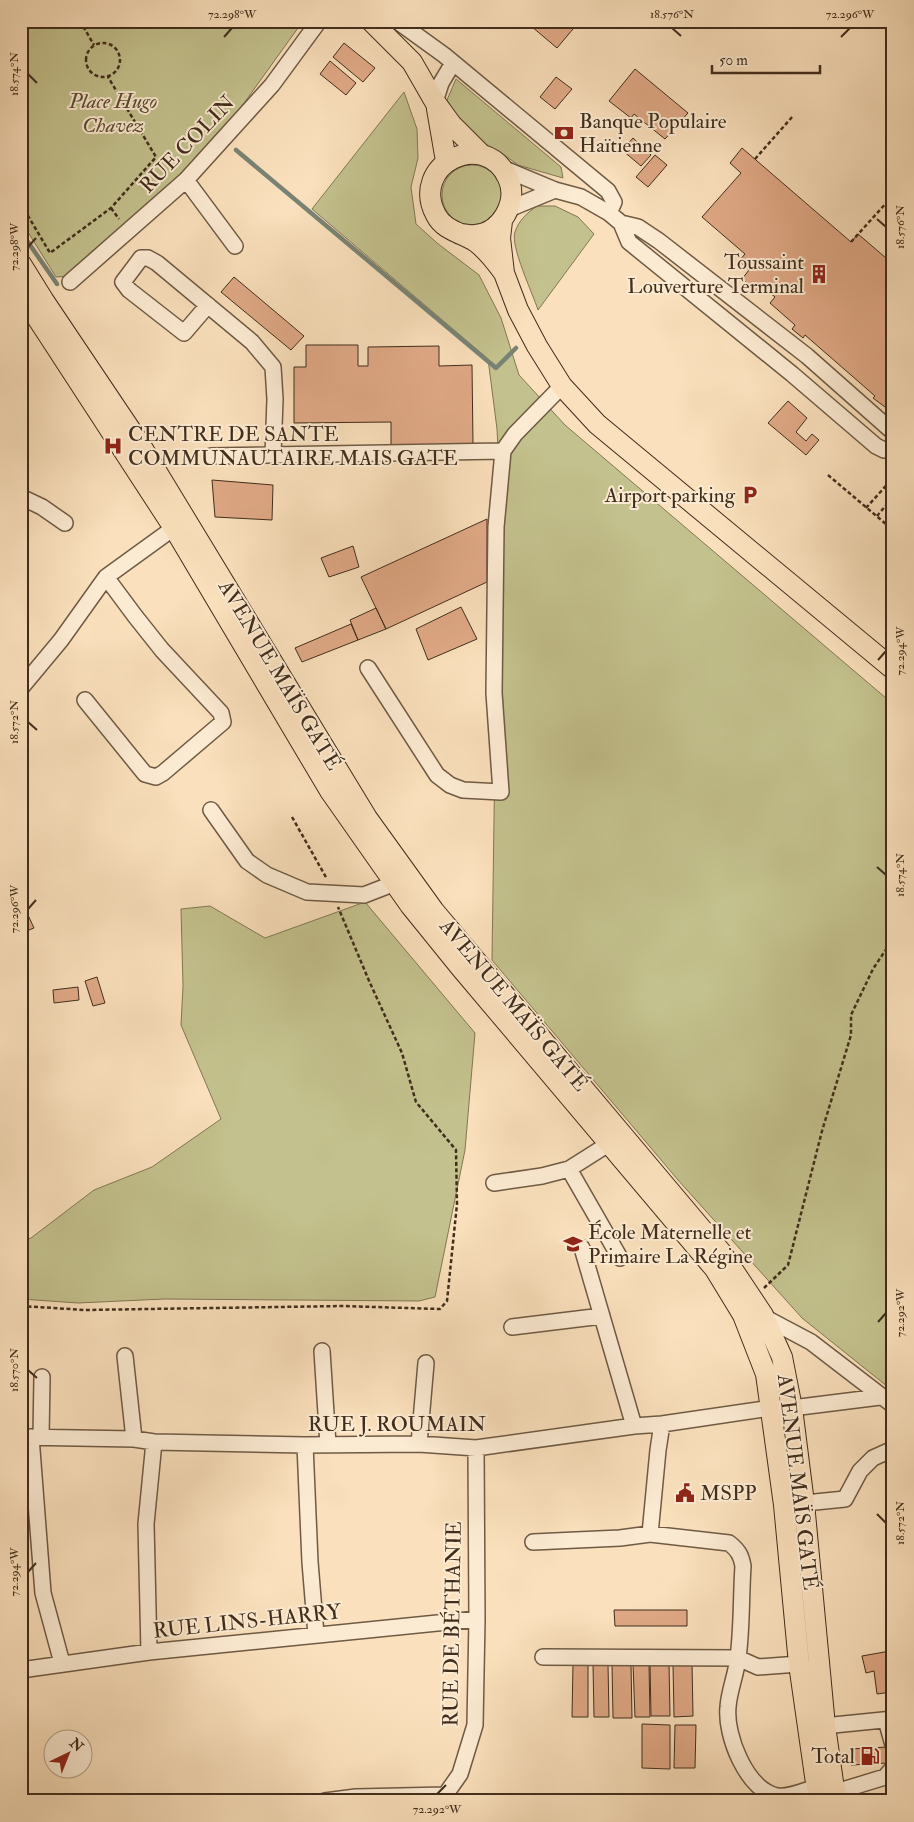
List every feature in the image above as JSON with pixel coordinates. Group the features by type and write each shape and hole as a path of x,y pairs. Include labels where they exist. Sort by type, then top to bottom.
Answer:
{"main road":[{"path":"371,21 412,62 451,124 482,155 500,167 509,179 512,194 500,238 504,273 522,318 562,386 597,424 893,669"},
{"path":"436,102 446,162"},
{"path":"482,155 458,156 446,162 436,173 430,187 431,202 436,216 447,227 475,242 490,255 504,273"},
{"path":"460,234 476,235 490,230 506,215"},
{"name":"AVENUE MAÏS GATÉ","path":"21,264 29,305 138,441 179,524 330,791 410,905 461,968 715,1268 753,1310 766,1374 784,1505 799,1664 816,1727 828,1795"},
{"name":"AVENUE MAÏS GATÉ","path":"179,524 367,818 434,911 720,1252 782,1358 792,1408 804,1503 816,1727"}],"street":[{"name":"RUE COLIN","path":"70,282 186,180 272,85 319,21"},
{"path":"397,21 453,63 608,191 614,202 609,213"},
{"path":"889,21 893,24"},
{"path":"436,102 442,83 453,63"},
{"path":"500,167 555,190 580,197 609,213 621,224 630,242 792,374 876,446 884,450 893,447"},
{"path":"186,180 235,246"},
{"path":"506,215 555,190"},
{"path":"621,224 638,227 659,241 807,356 893,432"},
{"path":"208,305 184,333 129,290 123,282 141,258 148,258 208,305 252,342 273,367 275,399 273,455"},
{"path":"792,374 807,356"},
{"path":"368,668 438,775 450,785 463,790 501,792 494,683 496,527 503,451 515,434 562,386"},
{"path":"211,456 503,451"},
{"path":"21,497 42,507 65,523"},
{"path":"21,688 61,640 106,577 179,524"},
{"path":"85,700 145,774 156,776 163,773 223,722 221,713 162,650 106,577"},
{"path":"211,810 248,861 267,876 307,892 364,895 395,883"},
{"path":"494,1183 542,1176 569,1169 610,1143"},
{"path":"569,1169 620,1258"},
{"path":"582,1248 634,1426"},
{"path":"753,1310 811,1342 886,1401"},
{"path":"512,1327 602,1316"},
{"path":"322,1351 328,1445"},
{"path":"124,1356 134,1438"},
{"path":"419,1444 426,1363"},
{"path":"42,1377 31,1437 43,1593 62,1663"},
{"name":"RUE J. ROUMAIN","path":"31,1437 134,1438 154,1442 305,1445 419,1444 476,1448 770,1408 886,1401"},
{"path":"650,1534 662,1424"},
{"path":"149,1652 146,1524 154,1442"},
{"path":"305,1445 310,1562 316,1635"},
{"name":"RUE DE BÉTHANIE","path":"325,1801 356,1797 443,1798 460,1774 475,1725 477,1619 476,1448"},
{"path":"784,1505 845,1499 860,1471 873,1458 893,1449"},
{"path":"533,1542 620,1538 650,1534 729,1543 737,1549 743,1566 738,1658 727,1708 734,1750 748,1774 768,1792 778,1796 828,1795 885,1778 893,1768"},
{"name":"RUE LINS-HARRY","path":"21,1670 149,1652 477,1619"},
{"path":"543,1657 738,1658 758,1667 799,1664"},
{"path":"816,1727 889,1720 893,1745"}],"path":[{"path":"80,21 94,45"},
{"path":"102,42 110,44 117,50 120,58 119,66 115,73 108,77 99,77 91,74 86,67 85,58 88,50 94,45 102,42"},
{"path":"21,204 50,253 111,208 156,157 108,77"},
{"path":"755,159 793,116"},
{"path":"851,242 888,201"},
{"path":"828,475 893,530"},
{"path":"866,508 893,478"},
{"path":"877,516 893,497"},
{"path":"887,525 893,518"},
{"path":"21,1306 85,1310 342,1306 440,1310 447,1302 457,1204 456,1150 416,1102 402,1053 387,1018 370,983 326,879 292,817"},
{"path":"753,1310 768,1283 788,1265 822,1131 851,1035 851,1016 873,969 893,939"}],"green space":[{"name":"Place Hugo Chavez","path":"21,21 303,21 211,149 70,276 56,277 21,221"},
{"path":"456,79 561,167 563,178 518,165 499,151 479,141 454,114 447,100"},
{"path":"404,92 417,129 418,158 411,187 416,224 437,243 479,275 501,318 519,375 565,425 893,704 893,1391 802,1318 678,1180 492,960 499,470 497,429 488,359 312,209"},
{"path":"472,165 488,170 493,174 497,179 502,195 497,211 493,216 488,220 472,225 456,220 451,216 447,211 442,195 447,179 451,174 456,170"},
{"path":"537,206 555,206 578,217 594,234 538,310 519,259 514,239 521,220"},
{"path":"365,902 475,1033 465,1150 435,1297 419,1301 164,1299 78,1303 21,1299 21,1242 31,1238 94,1190 152,1167 221,1119 181,1025 183,986 181,909 210,906 265,938"}],"building":[{"path":"525,21 564,21 573,29 557,48"},
{"path":"344,43 375,68 363,82 333,57"},
{"path":"330,61 356,83 346,95 320,74"},
{"path":"635,69 688,113 665,139 634,114 631,118 609,101"},
{"path":"556,77 572,89 555,109 540,97"},
{"path":"633,138 651,155 641,166 622,150"},
{"name":"Toussaint Louverture Terminal","path":"742,148 851,242 858,234 893,264 893,402 890,400 885,407 805,335 803,338 792,329 795,325 770,303 775,297 763,287 758,293 742,279 749,270 739,261 745,254 702,217 741,173 730,163"},
{"path":"655,155 667,165 648,187 636,177"},
{"path":"234,277 304,336 291,350 221,292"},
{"path":"306,345 358,345 358,366 368,366 368,347 439,346 439,366 472,365 473,445 391,445 391,422 294,423 294,367 306,367"},
{"path":"788,401 807,418 796,432 806,441 812,434 819,440 806,455 768,423"},
{"path":"212,480 273,485 272,520 215,517"},
{"path":"487,519 487,582 386,629 361,577"},
{"path":"353,546 359,567 329,577 321,558"},
{"path":"461,607 477,639 428,660 416,629"},
{"path":"376,608 386,629 358,640 350,620"},
{"path":"351,624 358,640 302,662 295,648"},
{"path":"21,900 34,928 24,932 21,925"},
{"path":"97,977 105,1003 93,1006 85,981"},
{"path":"78,987 79,1000 54,1003 53,990"},
{"path":"614,1610 687,1610 687,1626 615,1626"},
{"path":"893,1652 893,1693 877,1694 874,1671 866,1673 862,1656"},
{"path":"650,1663 669,1663 670,1716 651,1716"},
{"path":"692,1663 693,1716 674,1717 673,1664"},
{"path":"573,1664 588,1664 588,1717 572,1717"},
{"path":"593,1664 608,1664 609,1717 594,1717"},
{"path":"631,1664 632,1718 613,1718 612,1665"},
{"path":"633,1664 649,1664 650,1717 635,1717"},
{"path":"642,1724 670,1725 670,1769 642,1768"},
{"path":"675,1725 696,1725 695,1768 674,1768"},
{"path":"887,1747 888,1763 851,1765 850,1749"}],"waterway":[{"path":"236,150 496,368 516,348"},
{"path":"21,232 57,284"}],"place":[{"name":"Banque Populaire Haïtienne","path":"564,133"},
{"name":"Toussaint Louverture Terminal","path":"819,274"},
{"name":"CENTRE DE SANTE COMMUNAUTAIRE MAIS GATE","path":"113,446"},
{"name":"Airport parking","path":"750,495"},
{"name":"École Maternelle et Primaire La Régine","path":"573,1244"},
{"name":"MSPP","path":"685,1493"},
{"name":"Total","path":"870,1756"}]}
